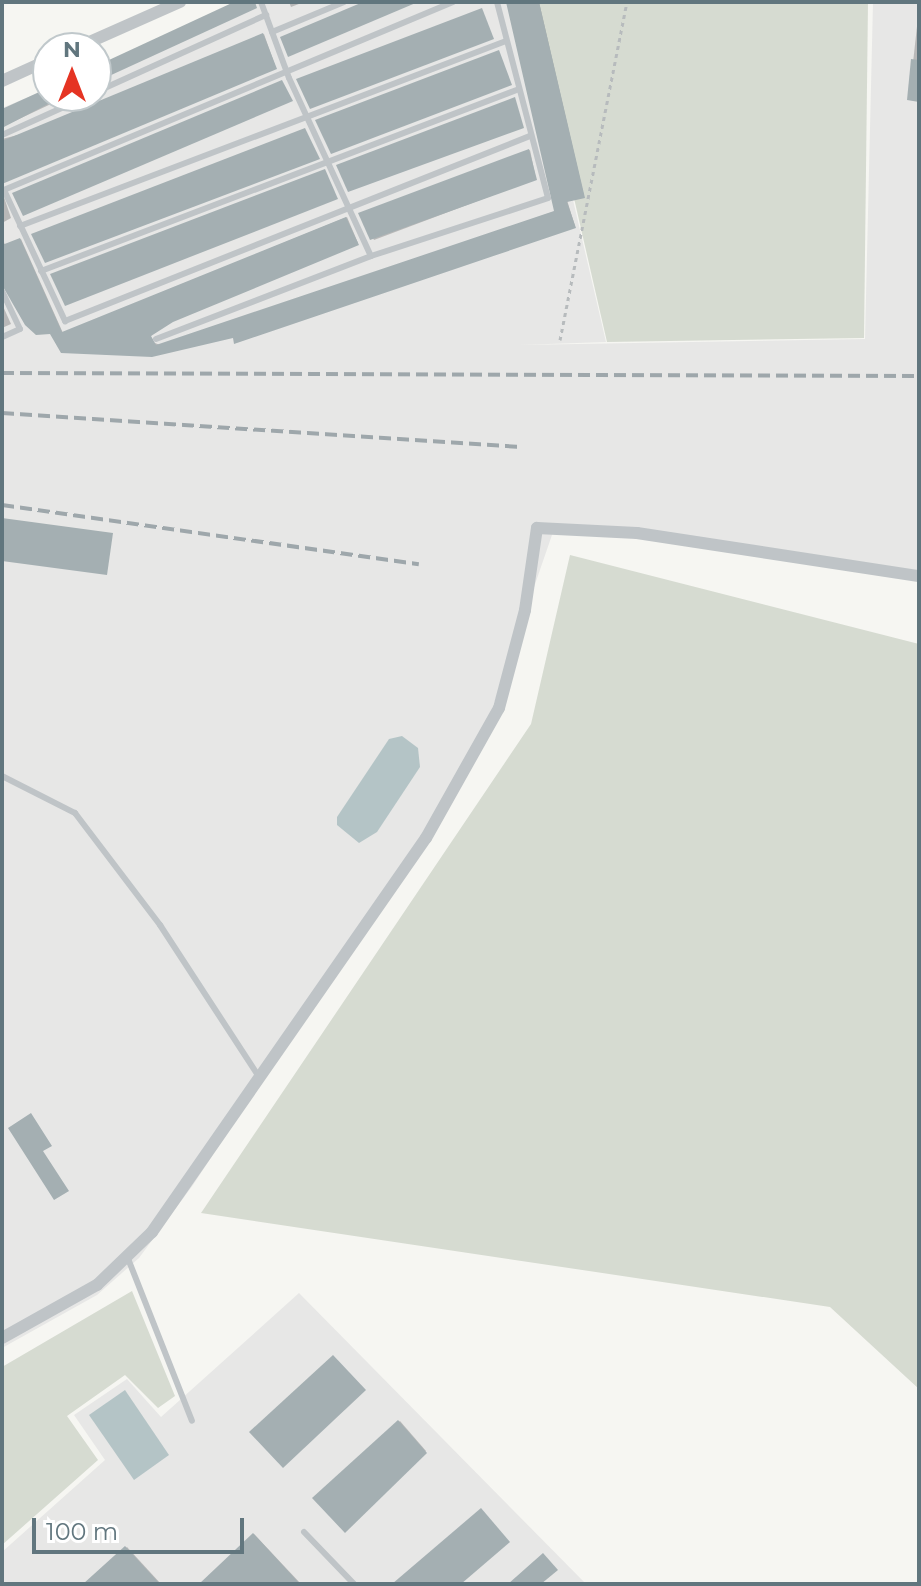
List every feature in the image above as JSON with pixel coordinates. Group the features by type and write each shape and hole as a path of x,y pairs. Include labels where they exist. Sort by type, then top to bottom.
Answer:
{"street":[{"path":"112,32 180,2"},
{"path":"2,81 32,67"},
{"path":"2,1338 97,1285 152,1232 257,1074 426,838 499,708 525,610 537,528 637,533 919,576"}],"lane":[{"path":"261,2 286,68 371,256"},
{"path":"272,32 344,2"},
{"path":"453,2 286,68 4,190 65,321 530,136"},
{"path":"156,339 371,256 548,198 497,2"},
{"path":"112,85 266,15"},
{"path":"20,226 506,41"},
{"path":"41,271 519,89"},
{"path":"2,135 53,112"},
{"path":"2,291 20,329 2,337"},
{"path":"2,776 75,813 160,925 257,1074"},
{"path":"127,1256 192,1421"},
{"path":"304,1532 354,1584"}],"path":[{"path":"560,340 627,2"}],"shaded area":[{"path":"244,2 527,2 606,342 519,345 865,339 873,2 919,2 919,578 627,536 553,532 490,715 423,836 193,1185 139,1258 97,1295 2,1348 2,108 32,96 32,112 112,112 112,63"},
{"path":"529,2 868,2 864,338 607,342"},
{"path":"570,555 919,644 919,1389 830,1307 201,1213 531,724"},
{"path":"402,736 418,748 420,767 377,832 359,843 337,825 337,817 389,739"},
{"path":"132,1291 175,1396 158,1408 125,1375 67,1416 98,1460 2,1545 2,1367"},
{"path":"299,1293 586,1584 2,1584 2,1552 105,1460 74,1415 127,1379 161,1417"},
{"path":"125,1390 169,1455 134,1480 89,1415"}],"building":[{"path":"234,2 255,2 257,8 112,75 112,59"},
{"path":"363,2 418,2 288,57 280,37"},
{"path":"506,2 539,2 585,198 567,202 576,228 234,344 233,338 152,357 61,353 50,334 36,335 25,325 2,285 2,245 20,238 62,332 346,217 359,245 173,322 151,336 156,345 554,211"},
{"path":"482,8 494,39 310,109 296,79"},
{"path":"263,33 277,69 2,184 2,141 72,112 112,112 112,95"},
{"path":"499,50 512,85 331,154 315,120"},
{"path":"911,59 919,60 919,102 907,100"},
{"path":"282,80 293,101 23,216 12,193"},
{"path":"32,95 33,112 2,128 2,109"},
{"path":"515,97 524,128 348,192 336,165"},
{"path":"305,128 320,159 45,263 31,234"},
{"path":"529,149 537,180 370,240 358,213"},
{"path":"325,169 338,199 65,306 50,274"},
{"path":"2,518 113,533 107,575 2,561"},
{"path":"31,1113 52,1146 43,1151 69,1191 54,1200 8,1128"},
{"path":"333,1355 366,1390 283,1468 249,1432"},
{"path":"398,1420 427,1453 345,1533 312,1498"},
{"path":"481,1508 510,1542 461,1584 392,1584"},
{"path":"253,1533 300,1584 199,1584"},
{"path":"125,1546 160,1584 83,1584"},
{"path":"543,1553 558,1570 541,1584 508,1584"}],"railway":[{"path":"2,373 919,376"},
{"path":"2,413 521,447"},
{"path":"2,505 419,564"}]}
